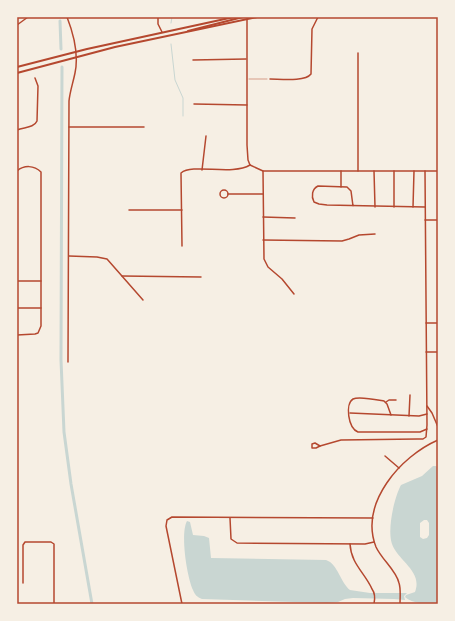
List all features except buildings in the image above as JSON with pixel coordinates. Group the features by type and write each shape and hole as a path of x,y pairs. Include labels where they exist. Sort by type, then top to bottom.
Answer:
{"main road":[{"path":"17,67 75,52 234,17"},
{"path":"186,32 190,29 243,17"},
{"path":"17,73 76,56 257,17"}],"street":[{"path":"17,25 28,17"},
{"path":"67,17 76,45 75,74 70,92 69,127 68,362"},
{"path":"158,17 158,24 162,32"},
{"path":"270,79 302,79 309,77 311,74 312,29 318,17"},
{"path":"247,19 247,156 250,165 263,171 438,171"},
{"path":"358,53 358,171"},
{"path":"193,60 246,59"},
{"path":"17,130 33,126 37,121 38,86 34,78"},
{"path":"194,104 247,105"},
{"path":"69,127 144,127"},
{"path":"202,170 206,136"},
{"path":"182,246 181,173 187,170 230,170 245,168 250,165"},
{"path":"17,171 23,167 30,167 36,168 41,172 41,326 35,334 17,334"},
{"path":"263,171 263,240 265,263 282,279 294,294"},
{"path":"341,171 341,187"},
{"path":"374,171 375,207"},
{"path":"394,171 394,207"},
{"path":"320,446 341,440 423,439 426,437 425,171"},
{"path":"413,207 414,172"},
{"path":"353,206 350,188 317,187 313,191 312,200 315,203 323,205 375,207 425,207"},
{"path":"228,194 263,194"},
{"path":"129,210 182,210"},
{"path":"263,217 295,218"},
{"path":"425,220 438,220"},
{"path":"263,240 342,241 349,240 359,235 376,234"},
{"path":"69,256 108,259 143,300"},
{"path":"122,276 201,277"},
{"path":"17,281 41,281"},
{"path":"17,308 41,308"},
{"path":"426,323 438,323"},
{"path":"426,352 438,352"},
{"path":"409,416 410,395"},
{"path":"396,400 386,402 357,398 351,401 349,413 352,428 355,431 361,432 420,432 427,429"},
{"path":"386,402 391,415"},
{"path":"427,406 438,427"},
{"path":"349,413 409,416 422,416 427,414"},
{"path":"400,604 399,582 395,573 381,556 375,542 373,518 378,501 385,486 399,468 416,453 438,440"},
{"path":"385,456 399,468"},
{"path":"182,604 166,526 167,520 172,517 373,518"},
{"path":"230,518 231,539 237,544 350,544 375,542"},
{"path":"23,583 23,545 25,542 51,542 54,544 54,604"},
{"path":"350,544 350,549 355,562 372,588 374,604"}],"path":[{"path":"246,79 270,79"}],"shaded area":[{"path":"433,466 438,468 438,604 425,604 412,601 405,597 406,595 415,592 417,585 416,578 409,566 395,550 392,544 390,531 392,514 401,485 422,476","holes":["427,520 429,523 429,535 427,538 423,539 420,537 420,523"]},
{"path":"187,521 190,522 193,535 209,538 211,558 326,560 333,565 350,590 370,593 407,593 404,596 405,600 353,598 327,603 202,599 196,596 194,592 185,556 184,535"}],"waterway":[{"path":"171,23 172,17"},
{"path":"60,21 61,49"},
{"path":"171,44 175,80 183,98 183,116"},
{"path":"62,67 61,360 64,432 71,484 92,604"}]}
